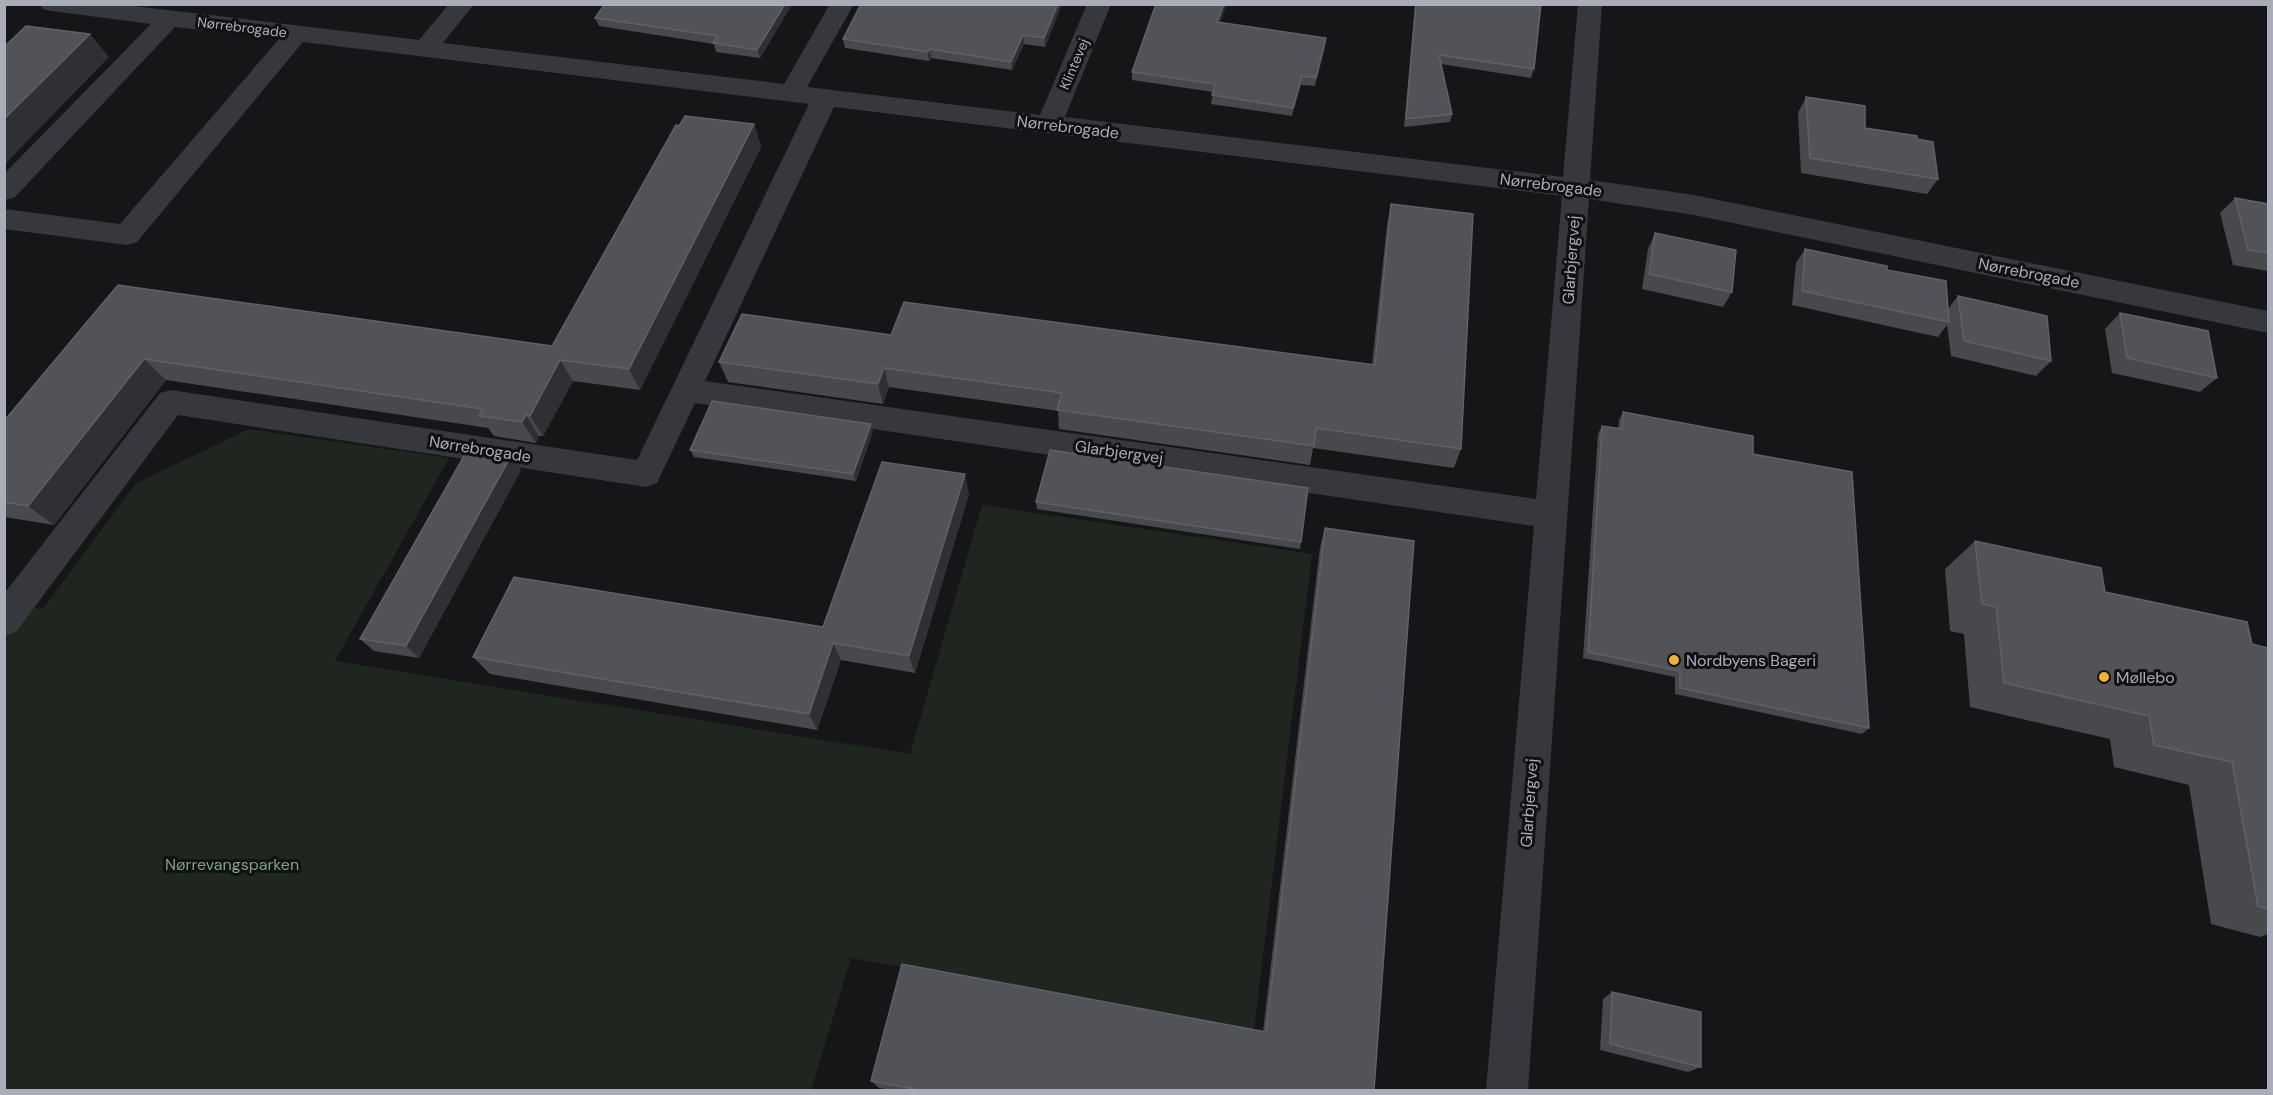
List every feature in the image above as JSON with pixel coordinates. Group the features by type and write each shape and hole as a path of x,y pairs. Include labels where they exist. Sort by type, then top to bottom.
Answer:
{"street":[{"name":"Nørrebrogade","path":"51,4 1577,188 1694,205 2268,322"},
{"path":"425,49 462,4"},
{"path":"791,93 843,4"},
{"name":"Klintevej","path":"1049,124 1099,4"},
{"name":"Glarbjergvej","path":"1507,1090 1590,4"},
{"path":"4,191 170,18"},
{"path":"4,219 127,235 297,34"},
{"name":"Nørrebrogade","path":"4,621 171,402 646,474 826,96"},
{"name":"Glarbjergvej","path":"686,390 1552,515"}],"green space":[{"name":"Nørrevangsparken","path":"249,429 449,458 335,661 910,754 982,505 1312,554 1254,1030 851,958 811,1090 5,1090 4,603 43,609 135,484"}],"building":[{"path":"605,4 785,4 757,50 713,43 718,36 595,18"},
{"path":"861,4 1058,4 1044,38 1023,35 1011,62 930,49 928,52 843,39"},
{"path":"1156,4 1224,4 1217,22 1326,38 1316,78 1302,76 1293,108 1212,95 1215,84 1132,72"},
{"path":"1416,4 1541,4 1534,69 1439,55 1452,114 1406,119"},
{"path":"26,26 90,34 4,119 4,47"},
{"path":"1806,97 1865,106 1865,128 1917,136 1917,139 1933,142 1938,179 1810,158"},
{"path":"685,116 754,124 629,369 560,360 530,416 526,415 522,422 479,416 483,409 144,359 28,506 4,502 4,421 118,285 552,346 676,125 679,126"},
{"path":"2235,198 2268,204 2268,253 2248,250"},
{"path":"1391,204 1473,214 1461,449 1316,428 1314,446 1057,410 1062,393 884,368 878,384 719,362 742,314 891,335 904,302 1375,365"},
{"path":"1655,233 1736,250 1732,292 1649,274"},
{"path":"1805,249 1887,266 1887,270 1946,281 1949,322 1802,291"},
{"path":"1958,296 2047,316 2051,361 1964,341"},
{"path":"2120,313 2208,331 2217,378 2127,358"},
{"path":"712,401 871,424 853,474 690,450"},
{"path":"1623,412 1753,436 1753,454 1852,472 1869,728 1680,688 1680,671 1588,652 1602,426 1622,429"},
{"path":"468,449 511,456 406,646 360,639"},
{"path":"1050,450 1308,488 1301,542 1036,502"},
{"path":"882,462 965,474 909,656 833,643 809,714 473,657 514,577 823,627"},
{"path":"1325,528 1414,541 1374,1090 920,1090 871,1081 902,964 1266,1032"},
{"name":"Møllebo","path":"1975,541 2101,568 2105,592 2247,622 2252,644 2268,648 2268,909 2258,906 2232,762 2154,745 2149,716 2004,683 1996,607 1982,604"},
{"path":"1612,992 1701,1012 1701,1067 1610,1044"}],"place":[{"name":"Nordbyens Bageri","path":"1674,660"},
{"name":"Møllebo","path":"2104,677"}]}
